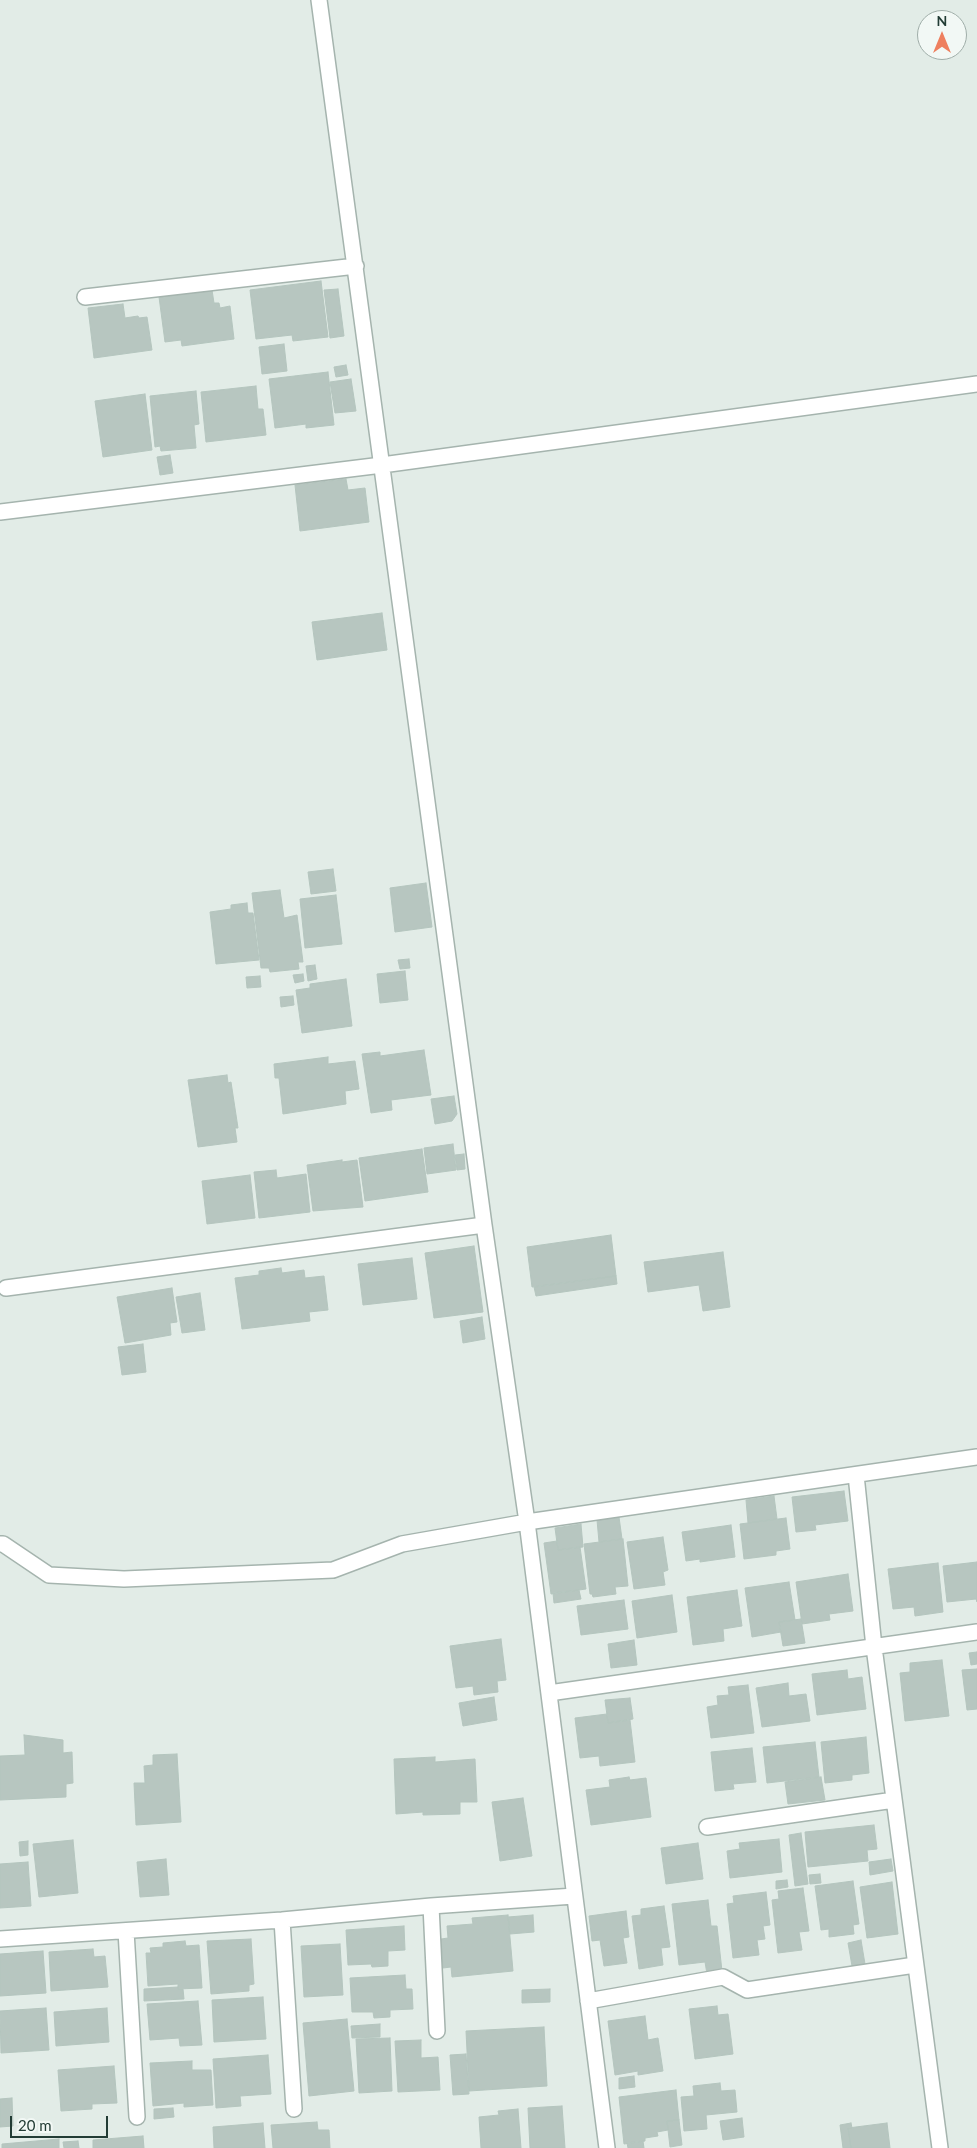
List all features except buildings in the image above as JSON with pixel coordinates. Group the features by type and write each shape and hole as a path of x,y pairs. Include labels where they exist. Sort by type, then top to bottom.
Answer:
{"street":[{"path":"320,0 484,1225 527,1522 606,2148"},
{"path":"84,297 356,266"},
{"path":"0,512 382,465 977,384"},
{"path":"6,1288 484,1225"},
{"path":"0,1544 49,1575 124,1579 333,1570 402,1544 527,1522 977,1458"},
{"path":"856,1475 874,1647 940,2148"},
{"path":"549,1693 977,1632"},
{"path":"707,1827 894,1800"},
{"path":"0,1938 282,1920 431,1906 574,1896"},
{"path":"431,1906 436,2031"},
{"path":"282,1920 294,2109"},
{"path":"126,1931 137,2117"},
{"path":"588,2001 723,1977 747,1990 915,1965"}]}
